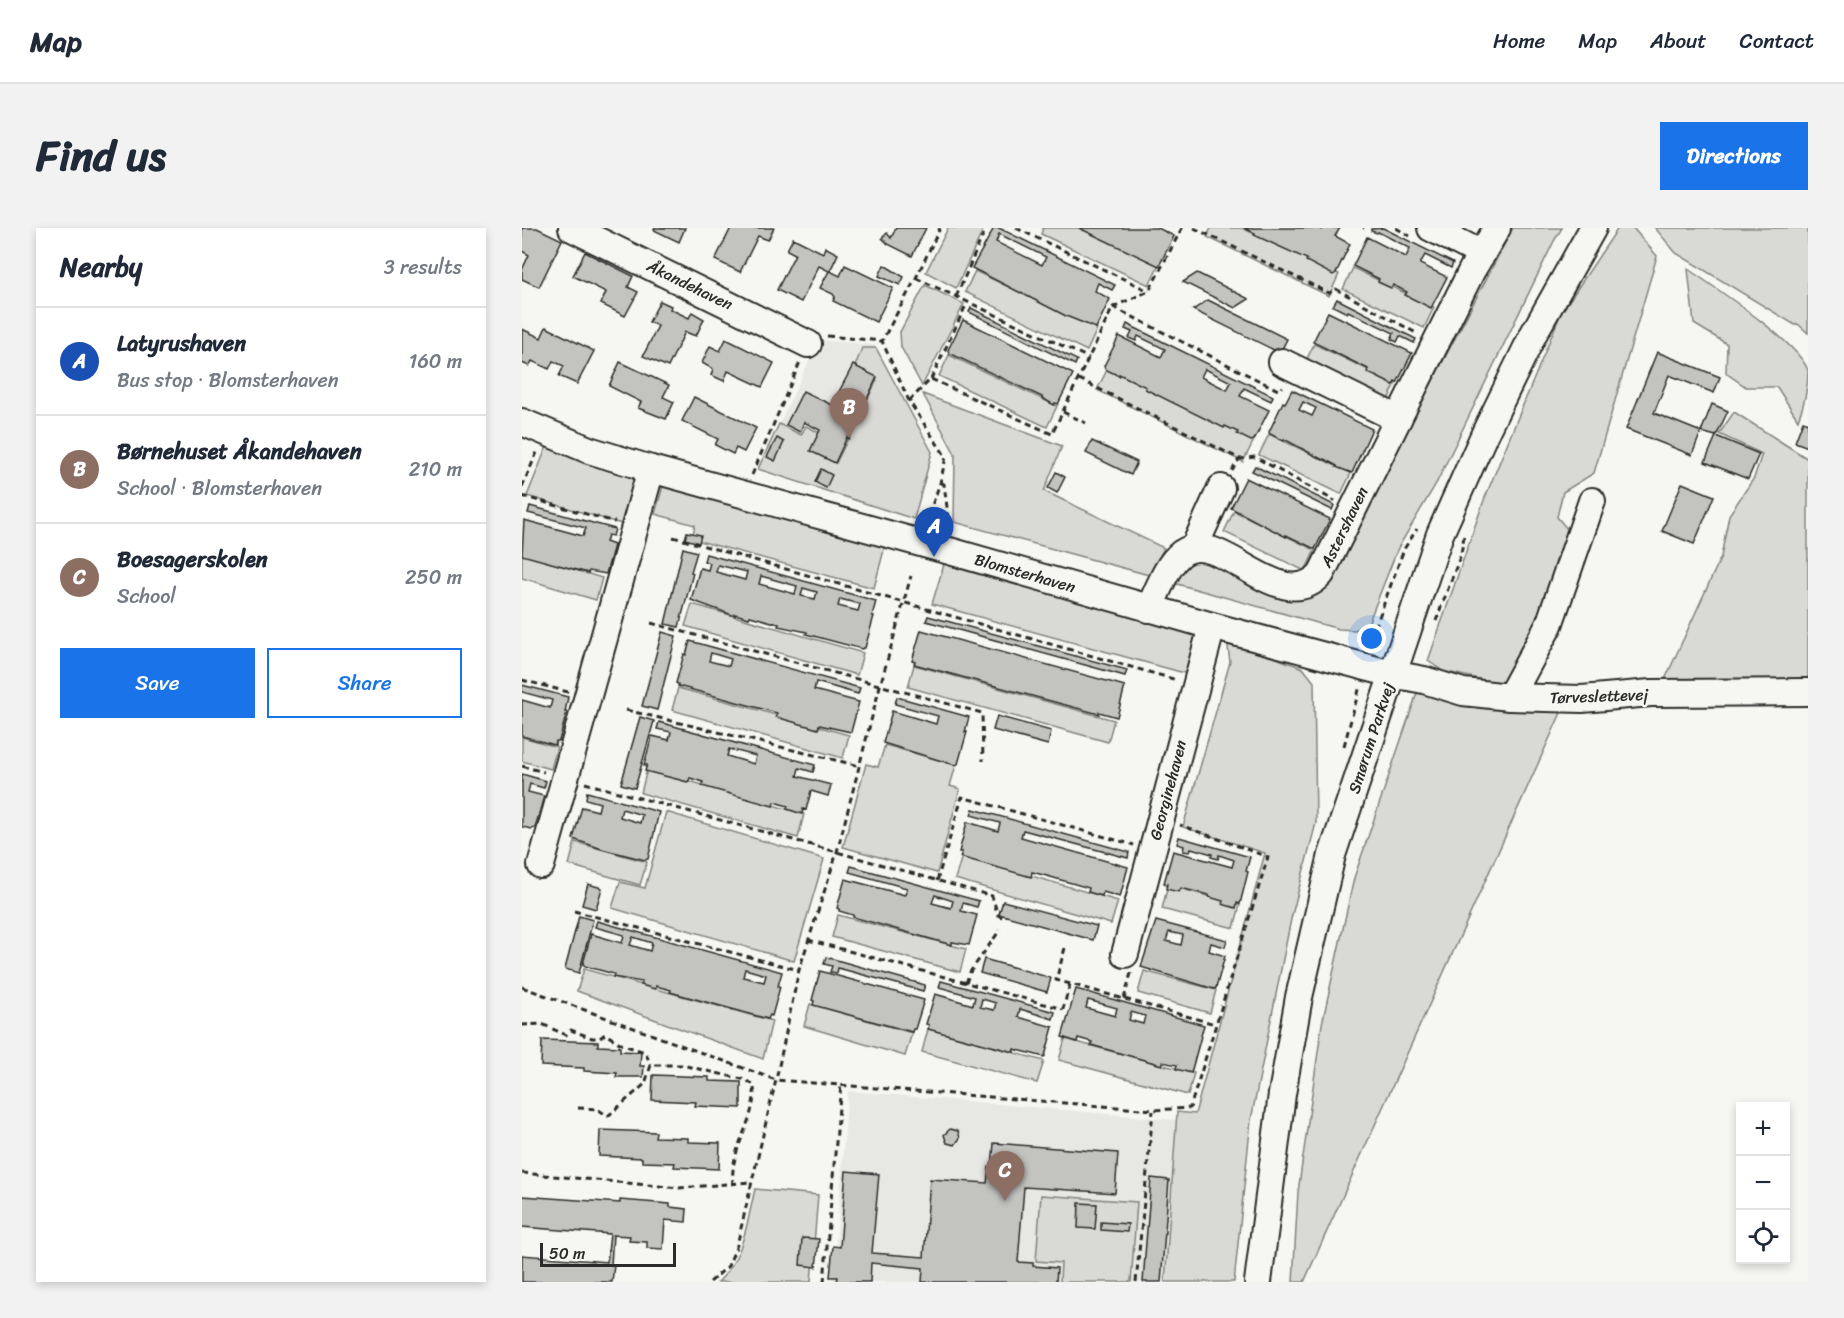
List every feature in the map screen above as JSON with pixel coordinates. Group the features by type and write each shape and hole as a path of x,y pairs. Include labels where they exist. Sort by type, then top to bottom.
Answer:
{"street":[{"name":"Åkandehaven","path":"572,228 723,300 808,344"},
{"path":"1431,228 1482,254"},
{"name":"Astershaven","path":"1194,548 1209,550 1283,586 1299,588 1312,583 1321,574 1472,270 1497,228"},
{"name":"Smørum Parkvej","path":"1258,1282 1282,1094 1299,997 1332,855 1444,524 1534,333 1593,228"},
{"path":"1283,374 1398,418"},
{"name":"Blomsterhaven","path":"533,427 589,450 651,469 946,550 1149,609 1392,674"},
{"path":"541,866 651,469"},
{"path":"1149,609 1172,564 1182,553 1194,548 1221,488"},
{"path":"1510,697 1550,625 1592,501"},
{"name":"Georginehaven","path":"1125,954 1212,626"},
{"name":"Tørveslettevej","path":"1392,674 1424,680 1463,692 1510,697 1582,699 1651,693 1808,692"}],"path":[{"path":"882,341 940,228"},
{"path":"956,297 986,228"},
{"path":"1016,228 1149,291"},
{"path":"1026,233 1029,228"},
{"path":"931,380 1052,434 1113,307 1149,291 1182,228"},
{"path":"1194,228 1329,293 1336,290 1435,344"},
{"path":"916,278 1089,358"},
{"path":"909,401 931,380 968,302"},
{"path":"1113,307 1278,390 1283,374"},
{"path":"744,494 808,344 818,335 882,341"},
{"path":"882,341 909,401 946,457 929,514"},
{"path":"1079,379 1240,459 1255,457 1353,511"},
{"path":"1063,412 1086,423"},
{"path":"522,487 533,427"},
{"path":"940,483 944,484 950,529 946,550"},
{"path":"522,495 634,527"},
{"path":"1434,626 1461,554 1464,533"},
{"path":"673,537 1195,686"},
{"path":"710,1282 728,1266 736,1245 800,970 837,852 911,576"},
{"path":"651,623 982,713 983,761"},
{"path":"522,680 587,697"},
{"path":"626,710 860,766"},
{"path":"522,766 992,896 998,915 1003,918"},
{"path":"937,881 962,797 1152,851"},
{"path":"522,987 776,1080 1153,1110 1190,1108 1268,857 1161,818"},
{"path":"574,911 800,970"},
{"path":"966,983 970,972 1000,930"},
{"path":"808,940 1063,1008 1070,984"},
{"path":"1065,948 1056,980 1215,1024"},
{"path":"522,1025 542,1024 566,1035 570,1030 592,1038 600,1038 604,1034 623,1046 645,1052 651,1065 645,1084 608,1116 597,1108 578,1108"},
{"path":"651,1065 682,1065 746,1080 754,1086 755,1099 731,1169 733,1185"},
{"path":"824,1282 841,1084"},
{"path":"1136,1282 1153,1110"},
{"path":"522,1173 679,1188 752,1182"}],"shaded area":[{"path":"948,228 984,228 956,288 926,272"},
{"path":"1043,228 1083,228 1159,264 1149,285 1041,234"},
{"path":"1211,228 1242,228 1339,274 1329,296 1207,237"},
{"path":"1513,228 1562,228 1437,482 1398,548 1368,624 1355,630 1339,629 1170,582 1194,554 1263,582 1330,576"},
{"path":"1618,228 1633,228 1657,256 1594,473 1563,492 1557,517 1574,537 1526,664 1506,685 1443,671 1428,661 1484,500 1561,313"},
{"path":"1655,228 1808,228 1808,333 1798,324 1795,325 1676,253"},
{"path":"1353,268 1434,307 1424,328 1343,289"},
{"path":"1688,269 1774,332 1802,360 1808,371 1808,377 1798,420 1777,387 1746,387 1726,373 1727,344 1694,324"},
{"path":"975,271 1097,329 1087,351 965,292"},
{"path":"925,285 964,304 922,386 901,347 900,332"},
{"path":"819,340 874,345 932,452 914,519 758,469"},
{"path":"1314,344 1396,383 1386,404 1304,365"},
{"path":"862,348 876,348 932,452 914,519 758,469 779,424 801,435 806,426 820,433 812,452 836,463 877,380 854,369"},
{"path":"949,355 1057,406 1047,427 939,376"},
{"path":"1108,368 1254,440 1243,462 1097,390"},
{"path":"923,394 1062,446 1044,491 1164,548 1149,575 954,522 955,454"},
{"path":"1734,412 1808,459 1808,683 1662,686 1721,557 1729,515 1754,478 1762,454 1719,434"},
{"path":"1269,434 1351,473 1341,494 1259,455"},
{"path":"547,446 632,476 637,484 625,525 527,496"},
{"path":"663,486 885,546 874,588 692,539 695,525 655,514"},
{"path":"1234,511 1315,550 1305,571 1224,532"},
{"path":"522,554 602,578 596,600 522,578"},
{"path":"945,561 1197,634 1188,674 932,604"},
{"path":"692,604 863,653 857,675 685,626"},
{"path":"1227,640 1303,668 1314,682 1316,823 1291,919 1251,1120 1234,1282 1165,1282 1177,1112 1195,1114 1265,853 1183,827 1230,662"},
{"path":"914,665 1114,720 1108,742 908,687"},
{"path":"678,688 849,735 843,758 672,710"},
{"path":"1418,690 1565,704 1304,1282 1293,1282 1298,1192 1322,1024 1354,878"},
{"path":"522,737 557,747 551,769 522,761"},
{"path":"885,745 956,765 950,786 960,789 937,873 843,847 866,764 878,767"},
{"path":"647,769 804,814 798,838 641,793"},
{"path":"666,812 824,859 794,961 612,908 620,882 645,888"},
{"path":"575,842 647,862 640,885 569,865"},
{"path":"962,856 1118,901 1111,924 955,879"},
{"path":"1168,885 1240,905 1234,928 1162,909"},
{"path":"838,915 966,949 960,972 832,937"},
{"path":"584,969 772,1021 763,1059 577,991"},
{"path":"1144,971 1216,990 1210,1013 1138,993"},
{"path":"810,1004 912,1033 905,1056 804,1026"},
{"path":"928,1029 1044,1061 1037,1083 922,1052"},
{"path":"1065,1039 1194,1073 1188,1095 1059,1060"},
{"path":"848,1091 1177,1120 1165,1282 833,1282"},
{"path":"755,1189 818,1195 811,1282 718,1282 734,1262 739,1251"},
{"path":"1041,1195 1137,1202 1131,1282 1060,1282 1061,1263 1036,1261"}],"building":[{"path":"522,228 537,228 562,240 539,287 522,279 522,270 529,255 522,251"},
{"path":"655,228 685,228 679,242 654,230"},
{"path":"731,228 774,228 768,240 758,236 740,272 715,260"},
{"path":"896,228 926,228 912,256 888,244 882,238 887,233 891,238"},
{"path":"994,228 999,228 1115,285 1112,290 1098,283 1095,291 1110,299 1096,328 1066,316 972,268","holes":["999,234 1046,257 1042,265 996,242"]},
{"path":"1079,228 1158,228 1174,236 1159,266"},
{"path":"1244,228 1318,228 1322,230 1323,228 1340,228 1335,236 1350,244 1333,275 1306,261 1307,259 1254,235 1255,233"},
{"path":"1383,228 1453,263 1451,268 1425,255 1420,264 1447,277 1431,308 1405,295 1407,292 1393,285 1391,288 1378,282 1379,279 1353,266 1367,237 1406,257 1410,248 1378,232 1371,231 1371,229"},
{"path":"793,238 823,253 825,247 838,254 830,271 840,276 845,265 893,288 876,322 833,301 835,297 833,294 820,288 829,271 819,266 801,302 777,290 795,254 787,250"},
{"path":"585,252 633,276 628,287 638,292 625,316 601,304 606,292 573,276"},
{"path":"884,265 904,277 900,285 879,276"},
{"path":"1197,273 1249,299 1235,308 1183,282"},
{"path":"1337,299 1416,339 1414,343 1400,336 1397,342 1391,339 1394,333 1333,306"},
{"path":"1208,300 1287,339 1280,353 1193,310"},
{"path":"660,301 671,306 670,309 689,318 692,312 704,319 696,336 685,332 668,367 643,356 658,326 649,322"},
{"path":"971,308 1077,360 1075,365 969,312"},
{"path":"1328,312 1412,353 1397,383 1393,385 1367,372 1368,369 1313,342"},
{"path":"963,320 1073,374 1058,404 1054,405 1042,397 949,353 948,350"},
{"path":"1127,324 1273,396 1271,401 1244,388 1240,396 1269,410 1254,440 1251,441 1237,434 1238,432 1225,426 1224,428 1145,389 1146,387 1105,369 1104,366 1119,336 1161,357 1165,349 1138,336 1136,341 1129,338 1132,332 1125,329","holes":["1205,369 1231,382 1227,390 1201,377"]},
{"path":"546,327 594,351 577,384 559,376 564,366 553,361 549,369 532,361 529,366 522,363 522,329 541,338"},
{"path":"726,339 774,363 762,387 728,371 724,381 711,375 713,369 702,363 710,346 720,351"},
{"path":"1657,352 1720,377 1714,393 1669,375 1654,413 1701,432 1692,455 1626,429"},
{"path":"620,362 669,385 663,397 674,402 666,419 638,408 641,402 609,386"},
{"path":"853,365 877,377 849,439 847,437 835,463 810,451 820,430 804,422 800,432 786,425 803,391 832,405"},
{"path":"1292,390 1372,429 1352,473 1270,434 1283,402 1285,403","holes":["1303,402 1316,408 1312,416 1299,410"]},
{"path":"694,397 756,428 744,452 736,448 733,454 715,445 718,439 682,421"},
{"path":"1712,404 1728,411 1716,436 1701,432"},
{"path":"1803,421 1808,423 1808,447 1795,442"},
{"path":"1716,436 1759,454 1748,479 1705,462"},
{"path":"777,438 784,442 775,461 767,457"},
{"path":"1092,441 1137,462 1131,475 1086,453"},
{"path":"1255,466 1334,505 1332,510 1252,471"},
{"path":"821,469 832,475 826,488 815,482"},
{"path":"1056,472 1065,477 1057,493 1048,488"},
{"path":"1246,478 1330,519 1315,549 1286,535 1286,537 1231,508"},
{"path":"1682,483 1714,496 1694,544 1662,531"},
{"path":"530,506 615,529 613,536 608,535 606,542 614,545 606,574 589,571 588,573 522,555 524,520 583,536 586,528 528,513"},
{"path":"687,532 701,535 699,543 685,539"},
{"path":"683,548 697,552 679,627 665,624"},
{"path":"706,554 876,601 865,648 806,634 807,632 778,626 779,624 750,616 749,618 735,614 735,616 691,600 700,568 708,570 710,563 704,561","holes":["718,565 747,572 745,580 716,572","761,576 797,586 795,594 759,584","803,588 817,592 815,599 801,596","840,599 860,604 858,611 838,606"]},
{"path":"928,616 1127,670 1125,676 926,621"},
{"path":"921,630 1125,686 1117,717 914,664 915,662 912,661"},
{"path":"662,632 676,636 657,710 642,706"},
{"path":"690,641 860,688 858,694 816,682 814,690 859,702 851,732 819,725 818,729 776,717 777,713 678,686 676,683 684,654 686,655","holes":["711,653 731,659 729,666 709,661"]},
{"path":"522,685 568,697 565,712 567,712 559,741 556,741 555,745 522,736 522,700 550,708 552,700 522,692"},
{"path":"897,697 969,717 958,764 883,743 892,711 936,724 938,716 895,704"},
{"path":"997,716 1051,731 1048,745 993,730"},
{"path":"640,717 654,721 635,788 621,784"},
{"path":"659,722 815,765 813,772 799,768 797,776 831,785 828,796 811,791 806,810 803,809 802,814 787,809 788,806 774,802 773,806 702,786 703,782 690,778 688,782 645,771 647,765 644,765 652,736 669,740 671,732 657,729","holes":["729,749 756,756 754,764 727,756"]},
{"path":"522,774 546,781 544,788 530,784 528,792 544,796 535,828 532,829 522,827"},
{"path":"587,792 659,812 648,859 602,849 573,839 582,807 598,811 600,803 586,799","holes":["622,809 642,815 640,823 620,817"]},
{"path":"973,809 1129,852 1128,858 1023,830 1021,837 1128,867 1120,897 1103,892 1102,896 1088,892 1089,888 1047,876 1032,872 1031,877 960,857 962,852 959,852 967,822 998,831 1000,823 971,815"},
{"path":"1179,837 1250,857 1240,904 1237,903 1236,908 1222,904 1223,901 1209,897 1209,895 1181,888 1179,892 1166,889 1167,884 1164,883 1173,851 1232,867 1234,860 1219,855 1218,859 1211,857 1212,854 1191,848 1190,852 1183,851 1184,846 1177,844"},
{"path":"851,866 979,901 977,907 963,903 961,911 977,915 969,945 952,942 952,945 839,911 837,908 845,879 905,895 907,888 849,872","holes":["935,895 953,901 951,908 932,903"]},
{"path":"588,884 602,888 596,909 582,905"},
{"path":"1003,901 1097,926 1093,940 999,914"},
{"path":"579,916 593,920 579,973 565,969"},
{"path":"597,921 782,972 772,1016 770,1015 768,1019 656,986 655,989 641,985 642,982 613,977 614,974 585,966 583,964 591,934 622,943 624,935 595,927","holes":["633,937 652,943 650,951 630,945","745,969 766,975 764,982 743,977"]},
{"path":"1156,921 1227,940 1225,947 1211,943 1209,951 1225,956 1214,989 1141,967","holes":["1169,932 1183,935 1181,945 1166,941"]},
{"path":"826,957 925,985 923,991 838,968 837,973 830,972 832,966 824,964"},
{"path":"984,959 1051,978 1047,992 980,973"},
{"path":"820,971 924,1000 915,1029 912,1032 813,1005 812,1000"},
{"path":"941,981 1055,1012 1053,1019 1020,1009 1018,1017 1053,1027 1045,1056 1014,1049 1014,1052 928,1029 929,1025 926,1024 935,994 973,1005 975,997 939,987","holes":["982,999 996,1003 994,1010 980,1007"]},
{"path":"1076,989 1204,1025 1191,1073 1176,1069 1177,1065 1163,1062 1162,1065 1091,1045 1092,1042 1078,1038 1077,1042 1062,1037","holes":["1088,1000 1117,1008 1115,1016 1086,1008","1131,1012 1145,1016 1143,1024 1129,1020"]},
{"path":"542,1040 598,1042 598,1046 620,1047 620,1051 641,1052 640,1066 644,1066 643,1077 616,1077 617,1073 584,1071 584,1068 541,1066"},
{"path":"653,1075 709,1077 709,1081 741,1082 741,1108 695,1106 696,1102 652,1100"},
{"path":"950,1129 958,1131 960,1138 955,1145 947,1143 944,1135"},
{"path":"600,1130 656,1132 655,1137 688,1138 688,1142 720,1143 719,1169 674,1167 675,1163 642,1162 642,1158 599,1156"},
{"path":"994,1143 1118,1153 1115,1193 1024,1187 1018,1262 1057,1268 1056,1282 922,1282 923,1268 871,1263 870,1282 837,1282 838,1277 830,1277 833,1246 840,1247 846,1171 879,1174 872,1253 924,1257 930,1179 987,1183 989,1167 992,1167"},
{"path":"1151,1178 1169,1180 1161,1282 1143,1282"},
{"path":"522,1196 670,1204 670,1207 687,1209 686,1222 665,1220 663,1249 647,1248 647,1242 629,1241 630,1236 613,1235 612,1282 522,1282 522,1255 607,1262 610,1234 522,1227"},
{"path":"1079,1203 1097,1204 1095,1229 1078,1228"},
{"path":"1101,1222 1128,1224 1127,1232 1101,1230"},
{"path":"802,1238 819,1239 816,1267 800,1265"}],"place":[{"name":"Børnehuset Åkandehaven","path":"849,438"},
{"name":"Latyrushaven","path":"934,557"},
{"name":"Boesagerskolen","path":"1005,1201"}]}
